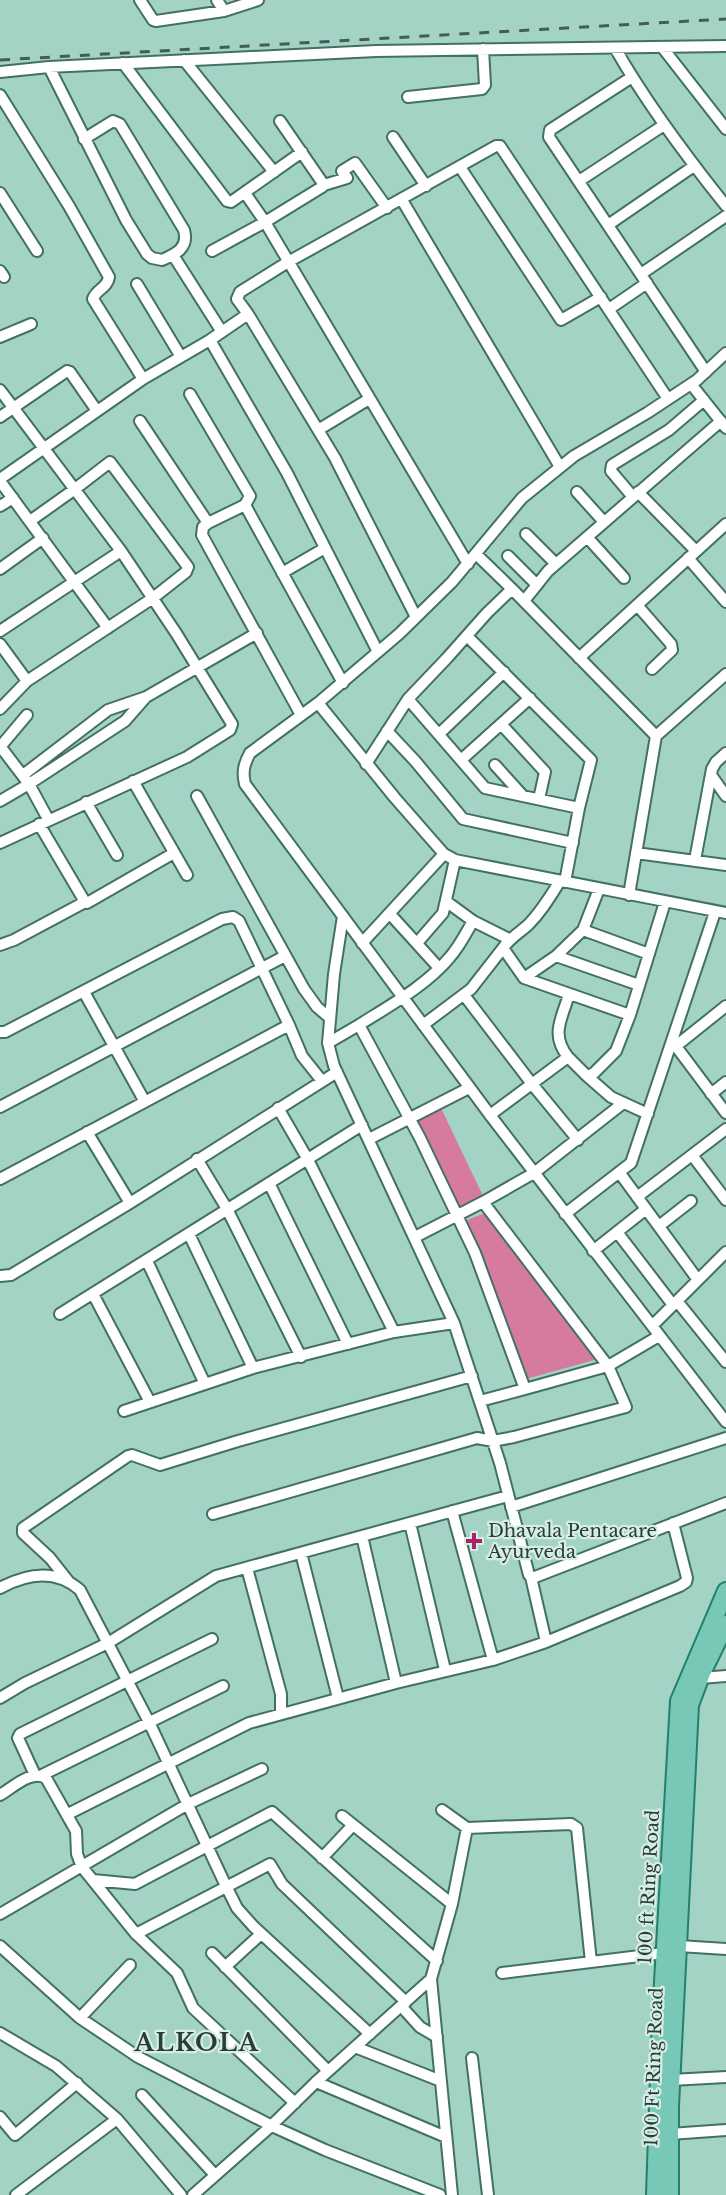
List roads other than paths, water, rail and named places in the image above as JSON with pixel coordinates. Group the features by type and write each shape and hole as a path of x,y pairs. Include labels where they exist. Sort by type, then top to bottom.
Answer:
{"main road":[{"name":"100 ft Ring Road","path":"655,2195 671,1950 679,1701 685,1682 726,1592"},
{"name":"100 Ft Ring Road","path":"670,2195 671,1950 690,1705 700,1678 726,1624"}],"street":[{"path":"140,0 156,21 224,11 258,0"},
{"path":"217,0 224,11"},
{"path":"0,72 49,67 376,51 726,46"},
{"path":"662,47 726,129"},
{"path":"615,48 663,125 726,206"},
{"path":"408,97 482,89 485,85 483,49"},
{"path":"184,60 274,172"},
{"path":"123,63 227,201 231,202 245,193 302,152"},
{"path":"49,67 84,139 126,220 147,254 158,261 182,249 185,244 184,230 120,124 113,122 84,139"},
{"path":"632,76 550,130 549,137 706,372"},
{"path":"0,95 69,206 109,277 108,283 95,294 93,299 143,380"},
{"path":"279,121 324,185"},
{"path":"579,181 663,125"},
{"path":"393,137 426,186"},
{"path":"416,617 335,458 237,299 240,292 288,262 496,146 502,147 669,399"},
{"path":"212,251 265,222 324,185 346,178 342,171 355,163 387,208"},
{"path":"460,166 561,320 601,297"},
{"path":"608,225 694,166"},
{"path":"0,193 37,251"},
{"path":"245,193 265,222 468,564"},
{"path":"402,200 560,467"},
{"path":"609,309 726,216"},
{"path":"172,255 222,332"},
{"path":"137,284 181,357"},
{"path":"108,628 0,480 44,447 143,380 248,314"},
{"path":"0,337 31,324"},
{"path":"210,340 287,473 378,652"},
{"path":"726,353 691,384 574,456 522,498 468,564 416,617 343,683 250,753 244,763 243,776 245,784 469,1088 726,1422"},
{"path":"0,417 67,370 97,411"},
{"path":"524,601 556,564 636,494 723,424 691,384"},
{"path":"0,390 121,551 232,724 232,728 187,757 0,843"},
{"path":"190,394 250,496 245,505 203,527 202,535 301,715"},
{"path":"318,430 369,399"},
{"path":"704,400 669,430 612,465 611,471 636,494 692,555 726,602"},
{"path":"140,421 208,524"},
{"path":"0,709 27,681 153,598 186,572 188,567 110,462 30,521"},
{"path":"577,492 604,522"},
{"path":"0,507 13,498"},
{"path":"245,505 343,683"},
{"path":"579,658 726,524"},
{"path":"526,534 556,564"},
{"path":"587,537 624,578"},
{"path":"0,568 43,538"},
{"path":"282,573 325,548"},
{"path":"0,631 121,551"},
{"path":"476,554 656,736"},
{"path":"508,556 537,585"},
{"path":"366,764 408,699 487,613 512,590"},
{"path":"637,605 672,647 672,650 652,669"},
{"path":"0,801 108,710 146,696 257,633"},
{"path":"423,1025 471,989 506,943 545,906 562,882 591,760 467,636"},
{"path":"0,644 27,681"},
{"path":"439,734 504,672"},
{"path":"628,895 656,736 726,674"},
{"path":"26,780 124,721 146,696"},
{"path":"461,760 530,698"},
{"path":"408,699 485,788 579,808"},
{"path":"318,703 366,764 444,854 455,860 721,912 631,1162 565,1214"},
{"path":"27,716 0,746 26,780 44,822 85,902"},
{"path":"501,724 545,772 539,799"},
{"path":"387,731 463,819 573,843"},
{"path":"695,860 711,775 716,762 726,753"},
{"path":"495,765 523,796"},
{"path":"711,775 726,796"},
{"path":"133,781 187,875"},
{"path":"197,796 309,997 330,1018"},
{"path":"86,802 117,855"},
{"path":"0,945 14,940 85,902 91,902 174,853"},
{"path":"636,853 726,865"},
{"path":"362,943 444,854"},
{"path":"417,943 438,920 447,902 455,860"},
{"path":"524,978 556,956 583,930 599,889"},
{"path":"447,902 506,943 524,978 630,1015"},
{"path":"587,1076 611,1058 630,1015 665,902"},
{"path":"390,914 439,968"},
{"path":"343,916 334,974 328,1042 337,1072 454,1323 493,1441 531,1577 546,1642"},
{"path":"0,1032 5,1032 228,917 239,921 290,1025 302,1056 322,1080"},
{"path":"328,1042 403,997 439,968 452,955 473,921"},
{"path":"583,930 649,954"},
{"path":"0,1107 285,956"},
{"path":"556,956 639,985"},
{"path":"84,992 145,1102"},
{"path":"464,994 578,1140"},
{"path":"569,994 557,1035 560,1047 587,1076 611,1097 648,1114"},
{"path":"674,1043 726,1006"},
{"path":"0,1179 290,1025"},
{"path":"359,1025 410,1118 475,1253 525,1389"},
{"path":"674,1043 726,1113"},
{"path":"490,1115 568,1057"},
{"path":"0,1276 11,1275 130,1203 337,1072"},
{"path":"711,1094 726,1082"},
{"path":"369,1139 469,1088"},
{"path":"415,1237 534,1173 622,1104"},
{"path":"278,1108 307,1158 394,1332"},
{"path":"60,1314 362,1125"},
{"path":"637,1197 726,1129"},
{"path":"87,1132 130,1203"},
{"path":"692,1155 726,1200"},
{"path":"197,1159 227,1209 301,1357"},
{"path":"619,1172 698,1280"},
{"path":"269,1183 348,1344"},
{"path":"213,1514 477,1437 493,1441 626,1407 608,1366 483,1202"},
{"path":"658,1226 692,1202"},
{"path":"593,1251 646,1209"},
{"path":"617,1232 726,1362"},
{"path":"189,1234 253,1368"},
{"path":"653,1325 726,1252"},
{"path":"147,1261 205,1383"},
{"path":"93,1294 150,1402"},
{"path":"124,1411 253,1368 394,1332 454,1323"},
{"path":"480,1401 608,1366 659,1336"},
{"path":"370,2034 261,1934 237,1908 149,1722 84,1596 23,1533 23,1528 128,1456 132,1455 160,1465 472,1376"},
{"path":"511,1507 726,1438"},
{"path":"0,1698 25,1683 108,1643 216,1576 508,1496"},
{"path":"531,1577 726,1503"},
{"path":"453,1510 493,1660"},
{"path":"410,1523 445,1670"},
{"path":"68,1814 239,1727 338,1698 493,1660 546,1642 684,1584 687,1578 674,1523"},
{"path":"362,1536 396,1683"},
{"path":"301,1553 338,1698"},
{"path":"247,1568 281,1694 281,1714"},
{"path":"0,1588 31,1575 69,1582"},
{"path":"212,1639 18,1736 39,1775 68,1814 76,1830 76,1854 82,1867 136,1934 177,1973 194,2008 295,2103"},
{"path":"700,1678 726,1676"},
{"path":"0,1795 223,1686"},
{"path":"0,1914 188,1804 262,1769"},
{"path":"442,1810 467,1828 571,1824 577,1828 591,1962"},
{"path":"93,1880 135,1884 272,1812 436,1961"},
{"path":"342,1816 452,1904"},
{"path":"322,1858 353,1825"},
{"path":"452,2195 431,1979 452,1904 467,1828"},
{"path":"136,1934 270,1864 282,1884 404,2004 420,2027 437,2037"},
{"path":"225,1967 261,1934"},
{"path":"0,1946 80,2018 138,2057 272,2126 325,2150 440,2195"},
{"path":"502,1972 671,1950 726,1949"},
{"path":"212,1953 328,2072"},
{"path":"80,2018 130,1965"},
{"path":"195,2195 431,1979"},
{"path":"0,2033 56,2066 77,2083 117,2119 181,2195"},
{"path":"355,2047 441,2081"},
{"path":"472,2058 488,2195"},
{"path":"671,2080 726,2077"},
{"path":"316,2082 446,2137"},
{"path":"0,2119 15,2134 77,2083"},
{"path":"142,2095 215,2175"},
{"path":"16,2195 117,2119"},
{"path":"670,2134 726,2130"}],"railway":[{"path":"0,60 726,19"}],"place":[{"name":"Dhavala Pentacare Ayurveda","path":"474,1541"}],"district":[{"name":"ALKOLA","path":"197,2043"}]}
